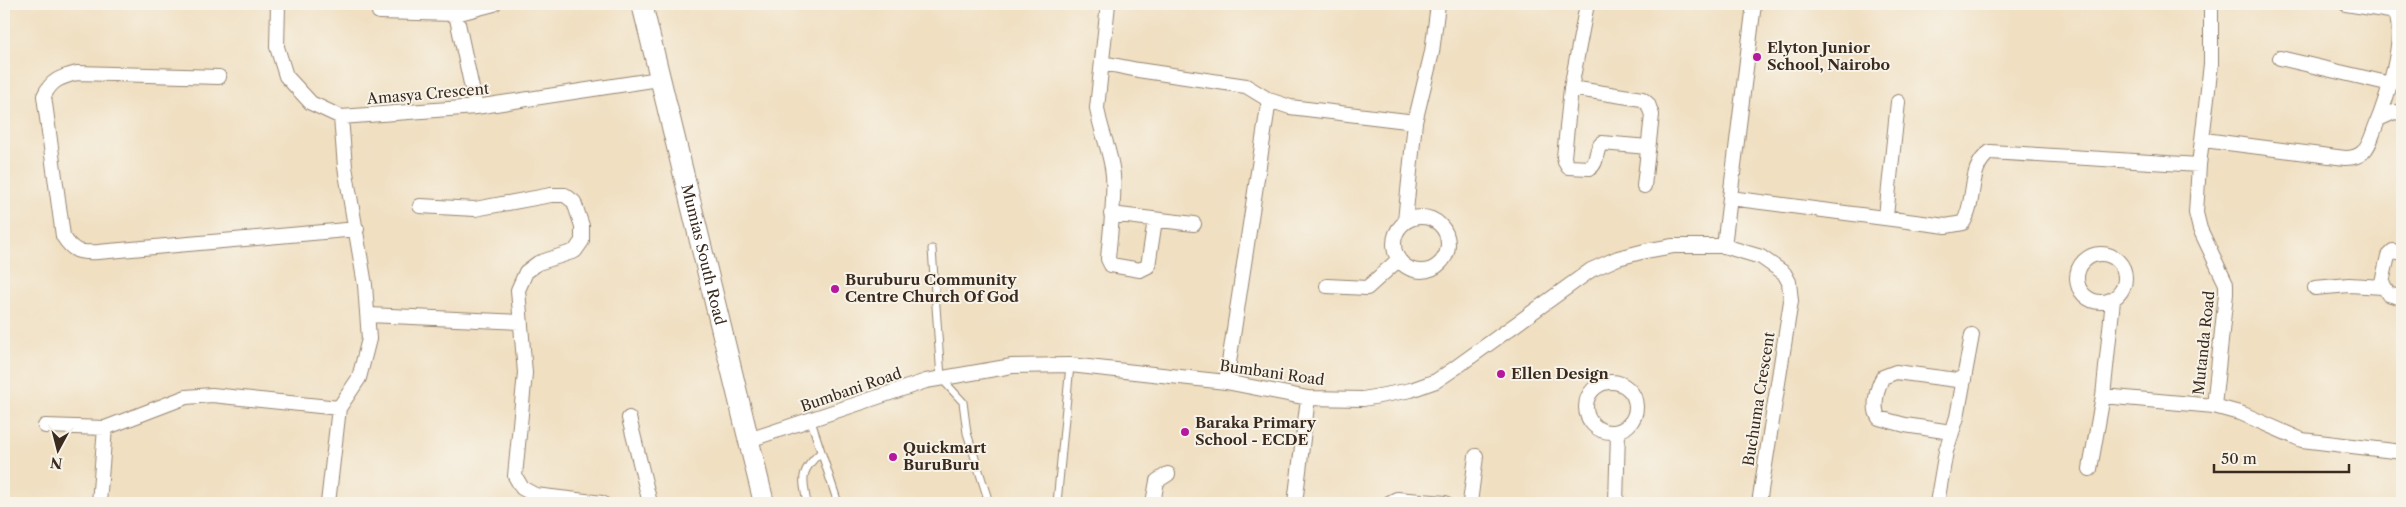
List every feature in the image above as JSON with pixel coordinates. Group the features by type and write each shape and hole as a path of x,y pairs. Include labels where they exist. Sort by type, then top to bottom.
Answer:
{"main road":[{"name":"Mumias South Road","path":"642,4 764,503"}],"street":[{"path":"278,4 277,47 286,76 311,103 341,118 346,167 369,315 369,340 359,378 339,408 328,503"},
{"path":"379,12 456,14 494,4"},
{"path":"1108,4 1097,108 1113,175 1108,259 1111,265 1140,270 1148,266 1155,220"},
{"path":"1405,221 1415,122 1432,52 1438,4"},
{"path":"1587,4 1571,88 1565,162 1568,167 1590,168 1596,162 1598,147 1602,143 1648,147"},
{"path":"1724,246 1754,4"},
{"name":"Mutanda Road","path":"2211,4 2211,64 2204,140 2199,165 2197,221 2222,275 2226,294 2214,406 2243,414 2302,440 2402,452"},
{"path":"2204,140 2353,158 2364,152 2379,119 2391,84 2399,69 2401,28 2396,14 2390,11 2346,4"},
{"path":"456,14 476,107"},
{"path":"2280,58 2391,84"},
{"path":"1103,63 1246,86 1269,100 1290,107 1415,122"},
{"path":"219,77 77,73 58,77 48,87 44,96 63,236 70,247 81,253 98,252 356,229"},
{"name":"Amasya Crescent","path":"341,118 476,107 660,79"},
{"path":"1571,88 1642,99 1646,102 1652,115 1644,186"},
{"path":"1226,382 1269,100"},
{"path":"1886,216 1898,102"},
{"path":"2379,119 2394,112 2402,113"},
{"path":"1730,198 1886,216 1946,226 1963,223 1969,213 1978,163 1990,152 2199,165"},
{"path":"420,206 475,208 552,195 565,195 574,202 582,226 582,241 575,251 538,263 526,272 518,290 525,373 515,476 522,488 535,495 602,503"},
{"path":"1111,214 1194,224"},
{"path":"1418,216 1432,218 1444,228 1448,241 1446,255 1437,266 1423,271 1409,269 1398,260 1393,246 1396,232 1405,221 1418,216"},
{"name":"Bumbani Road","path":"748,440 941,378 1012,366 1070,365 1226,382 1308,398 1363,399 1411,390 1436,381 1591,270 1618,258 1673,246 1724,246 1761,257 1779,267 1789,282 1791,301"},
{"path":"2402,253 2393,251 2388,256 2382,282 2388,294 2402,298"},
{"path":"1327,286 1367,288 1398,260"},
{"path":"2314,288 2349,285 2383,287"},
{"path":"2090,469 2103,396 2113,300"},
{"name":"Buchuma Crescent","path":"1759,503 1791,301"},
{"path":"369,315 520,322"},
{"path":"1937,503 1951,432 1957,417 1972,335"},
{"path":"1951,432 1905,426 1879,418 1875,412 1879,383 1882,377 1896,372 1964,382"},
{"path":"44,426 105,428 186,397 212,395 241,396 339,408"},
{"path":"2103,396 2214,406"},
{"path":"1295,503 1308,398"},
{"path":"629,418 650,503"},
{"path":"99,503 105,428"},
{"path":"1616,503 1618,432"},
{"path":"1470,503 1476,456"},
{"path":"1153,503 1156,481 1168,474"},
{"path":"1389,503 1397,499 1445,503"}],"lane":[{"path":"932,249 941,378 963,402 967,433 987,496"},
{"path":"1057,503 1070,365"},
{"path":"811,421 838,503"},
{"path":"807,503 802,480 803,472 808,464 821,452"}],"place":[{"name":"Elyton Junior School, Nairobo","path":"1757,57"},
{"name":"Buruburu Community Centre Church Of God","path":"835,289"},
{"name":"Ellen Design","path":"1501,374"},
{"name":"Baraka Primary School - ECDE","path":"1185,432"},
{"name":"Quickmart BuruBuru","path":"893,457"}]}
